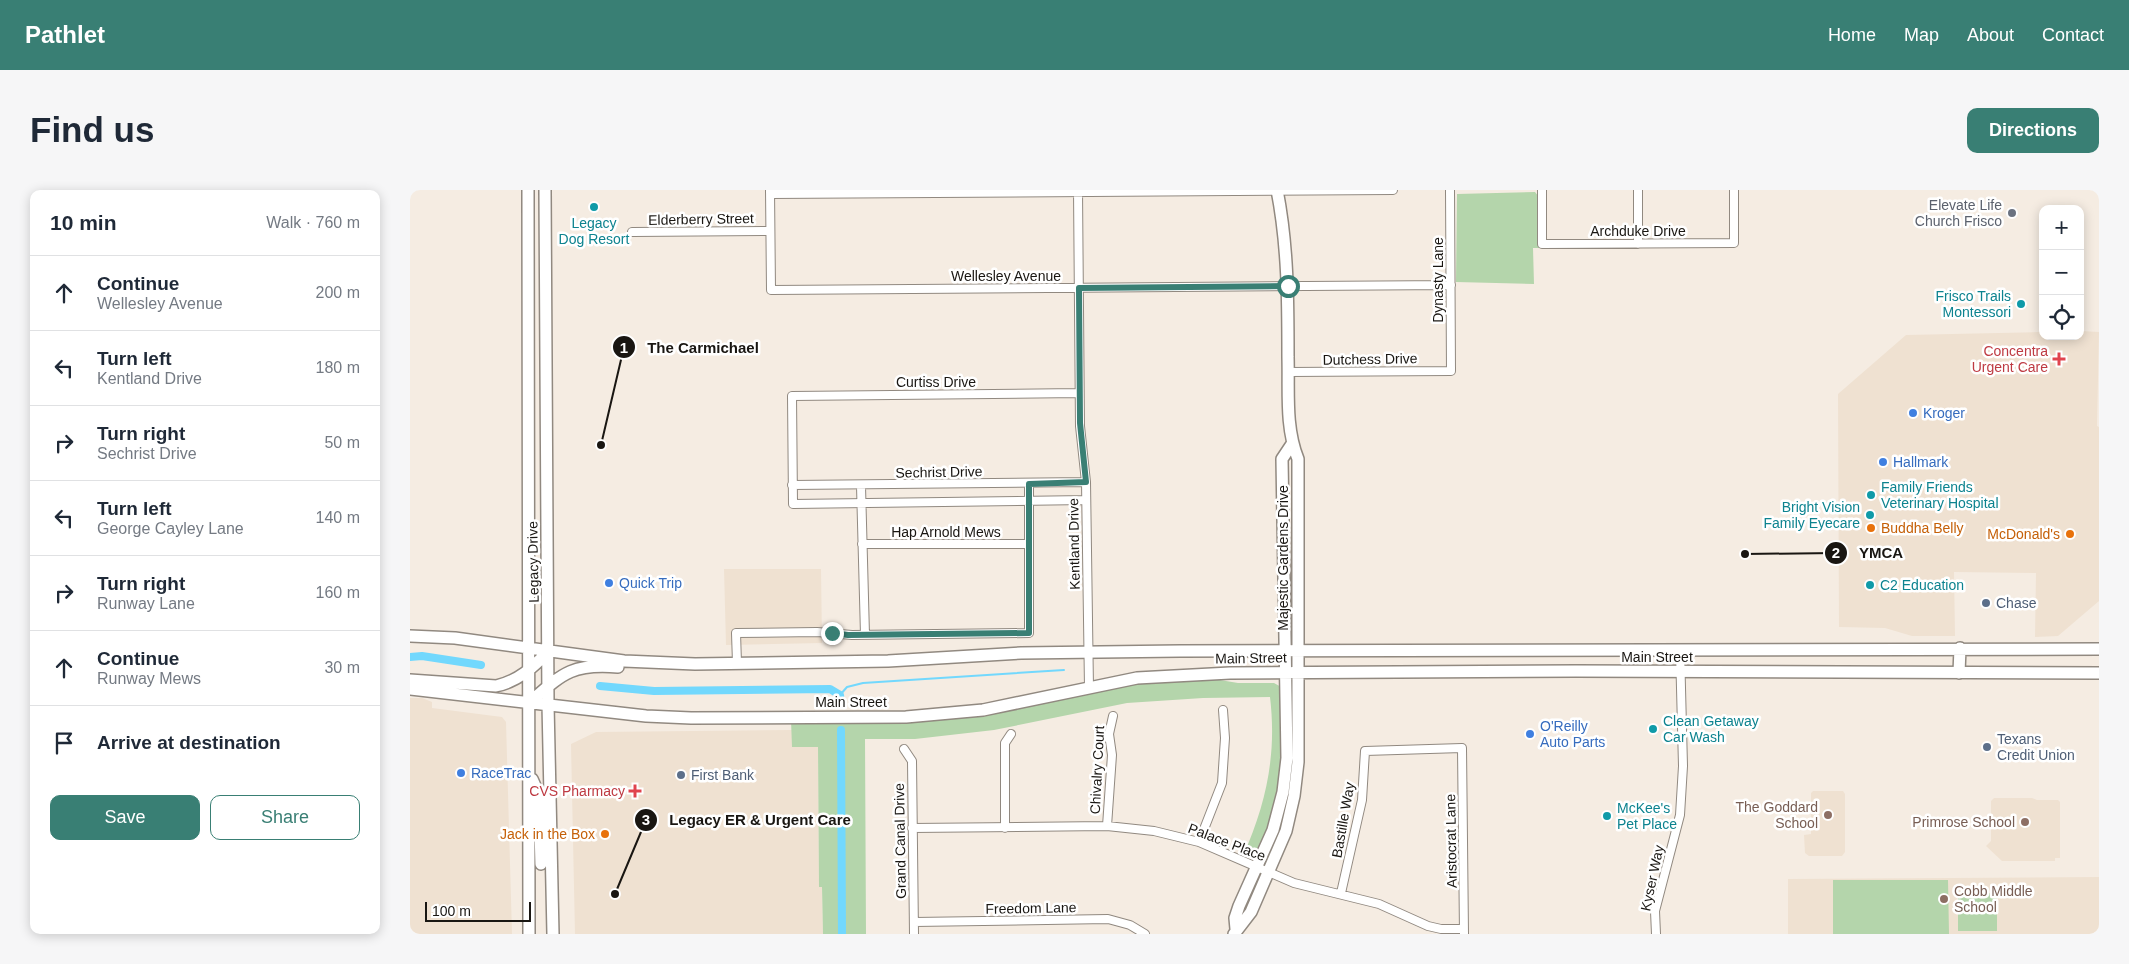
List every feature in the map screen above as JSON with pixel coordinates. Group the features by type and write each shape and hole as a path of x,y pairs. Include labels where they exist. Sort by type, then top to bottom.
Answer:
{"main road":[{"name":"Legacy Drive","path":"528,190 530,934"},
{"name":"Legacy Drive","path":"546,190 549,651 547,864 553,934"},
{"name":"Majestic Gardens Drive","path":"1235,932 1250,912 1286,830 1297,780 1298,459 1292,444 1288,286 1284,235 1277,190"},
{"path":"528,339 546,339"},
{"name":"Majestic Gardens Drive","path":"1235,932 1235,918 1273,830 1283,792 1287,758 1282,459 1292,444"},
{"path":"528,496 547,496"},
{"path":"1283,538 1298,538"},
{"name":"Main Street","path":"410,636 455,638 630,661 695,664 888,662 1021,653 1680,649 2099,649"},
{"path":"1959,673 1960,648"},
{"path":"1453,650 1453,671"},
{"path":"410,680 496,686 506,684 528,671 549,651"},
{"path":"529,703 560,675 581,668 604,666 674,670 695,664"},
{"name":"Main Street","path":"410,689 646,716 691,718 906,717 983,710 1122,680 1154,676 1286,672 1453,671 2099,673"},
{"path":"529,770 538,795 547,864 529,863"}],"street":[{"path":"770,231 770,192 1393,190"},
{"name":"Dynasty Lane","path":"1450,190 1451,371"},
{"name":"Archduke Drive","path":"1542,190 1542,244 1734,243 1734,190"},
{"path":"1638,190 1638,244"},
{"name":"Kentland Drive","path":"1078,191 1079,393 1080,429 1086,482 1089,688"},
{"name":"Wellesley Avenue","path":"770,231 771,290 1451,286"},
{"name":"Elderberry Street","path":"632,232 770,231"},
{"name":"Dutchess Drive","path":"1289,372 1451,371"},
{"name":"Curtiss Drive","path":"792,485 792,396 1079,393"},
{"name":"Sechrist Drive","path":"792,485 861,486 1086,482"},
{"path":"737,663 736,633 817,632 865,635 1029,633 1029,484"},
{"path":"792,485 793,504 1086,500"},
{"path":"861,486 865,635"},
{"name":"Hap Arnold Mews","path":"862,544 1029,544"},
{"name":"Kyser Way","path":"1656,934 1655,912 1680,815 1683,766 1680,649"},
{"path":"1199,842 1222,783 1225,738 1223,710"},
{"name":"Chivalry Court","path":"1107,826 1112,755 1109,734 1113,716"},
{"path":"1005,828 1005,743 1011,734"},
{"name":"Aristocrat Lane","path":"1365,751 1462,748 1464,931"},
{"name":"Grand Canal Drive","path":"904,749 912,761 914,934"},
{"name":"Bastille Way","path":"1340,893 1362,800 1365,751"},
{"name":"Palace Place","path":"912,828 1107,826 1154,831 1199,842 1294,882 1379,904 1428,926 1464,931"},
{"name":"Freedom Lane","path":"914,922 1108,919 1130,925 1145,934"}],"shaded area":[{"path":"2084,331 2099,332 2097,426 2099,427 2099,601 2058,636 2035,637 2036,573 1954,572 1955,636 1912,636 1885,628 1839,627 1838,394 1906,335 2039,332 2039,340 2084,340"},
{"path":"724,569 821,569 822,643 726,645"},
{"path":"410,698 422,698 432,702 432,708 502,717 506,722 512,934 410,934"},
{"path":"792,730 792,747 818,747 819,887 822,887 823,934 575,934 571,744 596,732"},
{"name":"The Goddard School","path":"1813,791 1843,791 1845,794 1845,852 1842,856 1809,856 1805,853 1804,835 1811,834 1811,793"},
{"name":"Primrose School","path":"1994,798 2032,798 2037,800 2058,800 2060,802 2060,858 2055,858 2055,861 2002,861 1986,846 1991,841 1991,801"},
{"name":"Cobb Middle School","path":"2099,877 2099,934 1788,934 1788,879"}],"green space":[{"path":"1535,192 1539,197 1540,248 1533,248 1534,284 1456,282 1457,194"},
{"path":"1208,678 1238,683 1274,683 1283,688 1280,784 1270,824 1254,859 1243,856 1258,817 1268,779 1272,739 1270,697 1203,698 1127,703 994,730 915,739 865,739 866,934 823,934 822,887 819,887 818,747 792,747 791,720 879,721 1143,682"},
{"path":"1833,880 1948,880 1949,934 1833,934"},
{"path":"1997,893 1997,931 1958,931 1958,894"}],"waterway":[{"path":"410,657 422,656 481,665"},
{"path":"840,695 847,687 863,683 1064,670"},
{"path":"600,686 654,691 830,689 840,695 841,704"},
{"path":"841,730 842,934"}],"place":[{"name":"Legacy Dog Resort","path":"594,207"},
{"name":"Elevate Life Church Frisco","path":"2012,213"},
{"name":"Frisco Trails Montessori","path":"2021,304"},
{"name":"Concentra Urgent Care","path":"2059,359"},
{"name":"Kroger","path":"1913,413"},
{"name":"The Carmichael","path":"601,445"},
{"name":"Hallmark","path":"1883,462"},
{"name":"Family Friends Veterinary Hospital","path":"1871,495"},
{"name":"Bright Vision Family Eyecare","path":"1870,515"},
{"name":"Buddha Belly","path":"1871,528"},
{"name":"McDonald's","path":"2070,534"},
{"name":"YMCA","path":"1745,554"},
{"name":"Quick Trip","path":"609,583"},
{"name":"C2 Education","path":"1870,585"},
{"name":"Chase","path":"1986,603"},
{"name":"Clean Getaway Car Wash","path":"1653,729"},
{"name":"O'Reilly Auto Parts","path":"1530,734"},
{"name":"Texans Credit Union","path":"1987,747"},
{"name":"RaceTrac","path":"461,773"},
{"name":"First Bank","path":"681,775"},
{"name":"CVS Pharmacy","path":"635,791"},
{"name":"The Goddard School","path":"1828,815"},
{"name":"McKee's Pet Place","path":"1607,816"},
{"name":"Primrose School","path":"2025,822"},
{"name":"Jack in the Box","path":"605,834"},
{"name":"Legacy ER & Urgent Care","path":"615,894"},
{"name":"Cobb Middle School","path":"1944,899"}],"route":[{"path":"832,633 848,635 948,635 1029,633 1029,484 1086,482 1080,423 1079,288 1288,286"}]}
